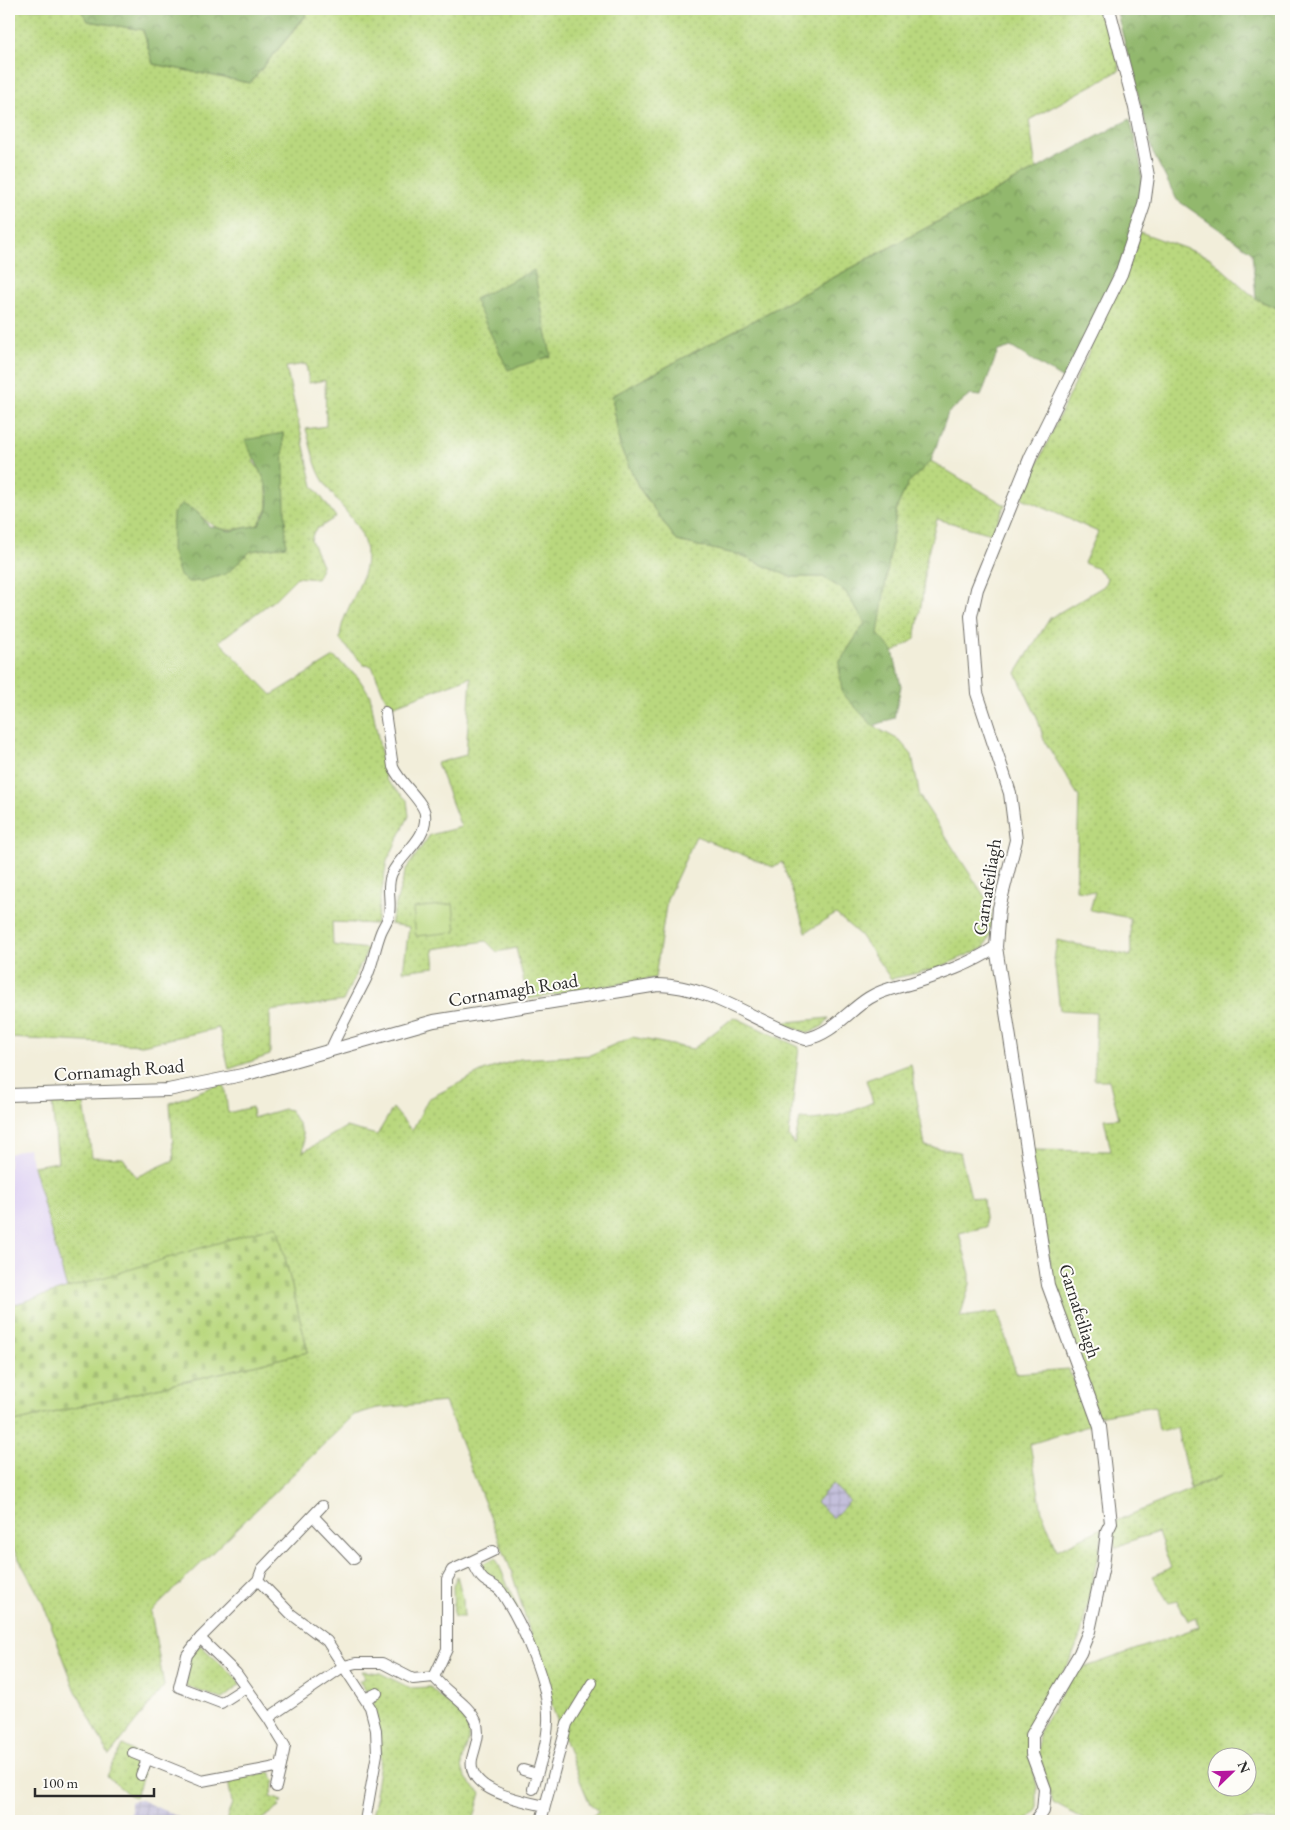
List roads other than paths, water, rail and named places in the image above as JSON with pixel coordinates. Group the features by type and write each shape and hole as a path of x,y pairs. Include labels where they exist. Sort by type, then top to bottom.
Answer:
{"street":[{"name":"Garnafeiliagh","path":"1036,1821 1043,1811 1046,1799 1045,1788 1032,1754 1032,1735 1080,1653 1086,1639 1104,1566 1107,1531 1111,1523 1100,1427 1048,1285 996,947 999,908 1016,840 1010,792 977,693 971,616 977,589 1030,456 1121,274 1144,205 1148,176 1135,108 1109,9"},
{"path":"330,1050 372,963 382,931 389,917 388,888 391,875 424,828 425,813 422,807 396,776 393,768 385,712"},
{"name":"Cornamagh Road","path":"9,1095 168,1090 247,1074 434,1021 658,985 673,985 706,994 806,1039 818,1037 869,998 885,989 932,977 981,957 996,947"},
{"path":"246,1687 221,1703 176,1686 186,1655 200,1638 258,1580 262,1569 322,1506"},
{"path":"313,1516 354,1559"},
{"path":"434,1677 448,1649 447,1579 452,1570 493,1552"},
{"path":"472,1561 481,1578 498,1588 503,1594 528,1645 545,1687 548,1726 534,1789"},
{"path":"258,1580 291,1614 327,1641 365,1699 374,1722 377,1754 365,1821"},
{"path":"200,1638 246,1687 285,1746 276,1787"},
{"path":"268,1718 344,1666 362,1662 376,1662 388,1665 410,1679 434,1677"},
{"path":"434,1677 442,1688 470,1712 477,1724 478,1737 472,1764 479,1780 498,1794 546,1806"},
{"path":"541,1821 566,1724 592,1683"},
{"path":"365,1699 377,1693"},
{"path":"9,1728 9,1737"},
{"path":"133,1753 202,1781 281,1766"},
{"path":"141,1775 147,1759"},
{"path":"523,1770 538,1774"}]}
